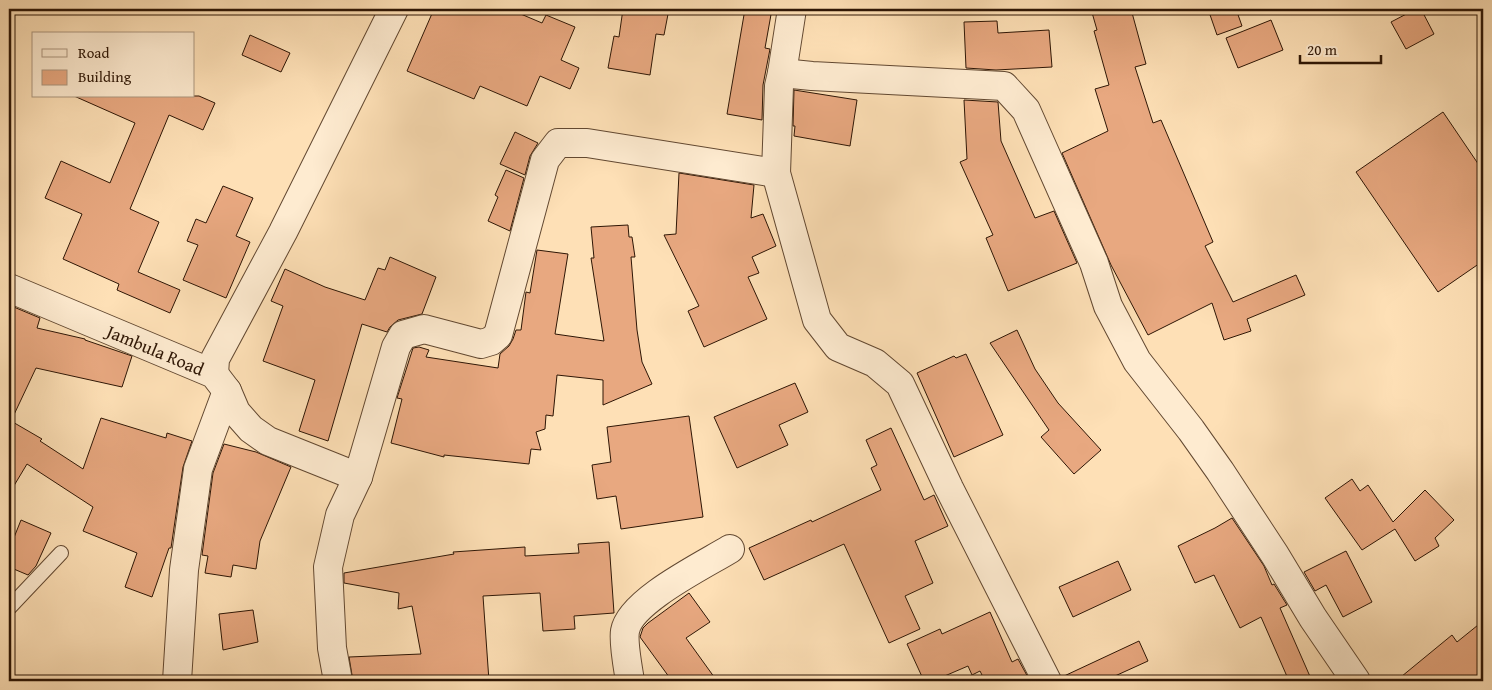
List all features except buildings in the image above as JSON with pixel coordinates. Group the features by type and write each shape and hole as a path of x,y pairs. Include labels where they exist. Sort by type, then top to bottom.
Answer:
{"street":[{"path":"358,477 268,441 251,429 236,412 220,382 215,359 283,232 394,9"},
{"path":"792,9 779,86 776,173 817,320 838,347 876,363 900,384 953,497 1047,681"},
{"path":"782,73 1004,86 1012,94 1026,110 1094,263 1108,306 1137,362 1191,430 1220,471 1275,555 1313,618 1356,681"},
{"path":"338,681 332,648 328,567 340,515 358,477 396,347 403,335 424,330 481,344 491,342 498,335 546,160 558,143 587,143 776,173"},
{"name":"Jambula Road","path":"9,288 220,382"},
{"path":"177,681 184,570 198,469 220,382"},
{"path":"630,681 624,632 628,619 651,597 730,549"}],"lane":[{"path":"9,608 61,553"}]}
